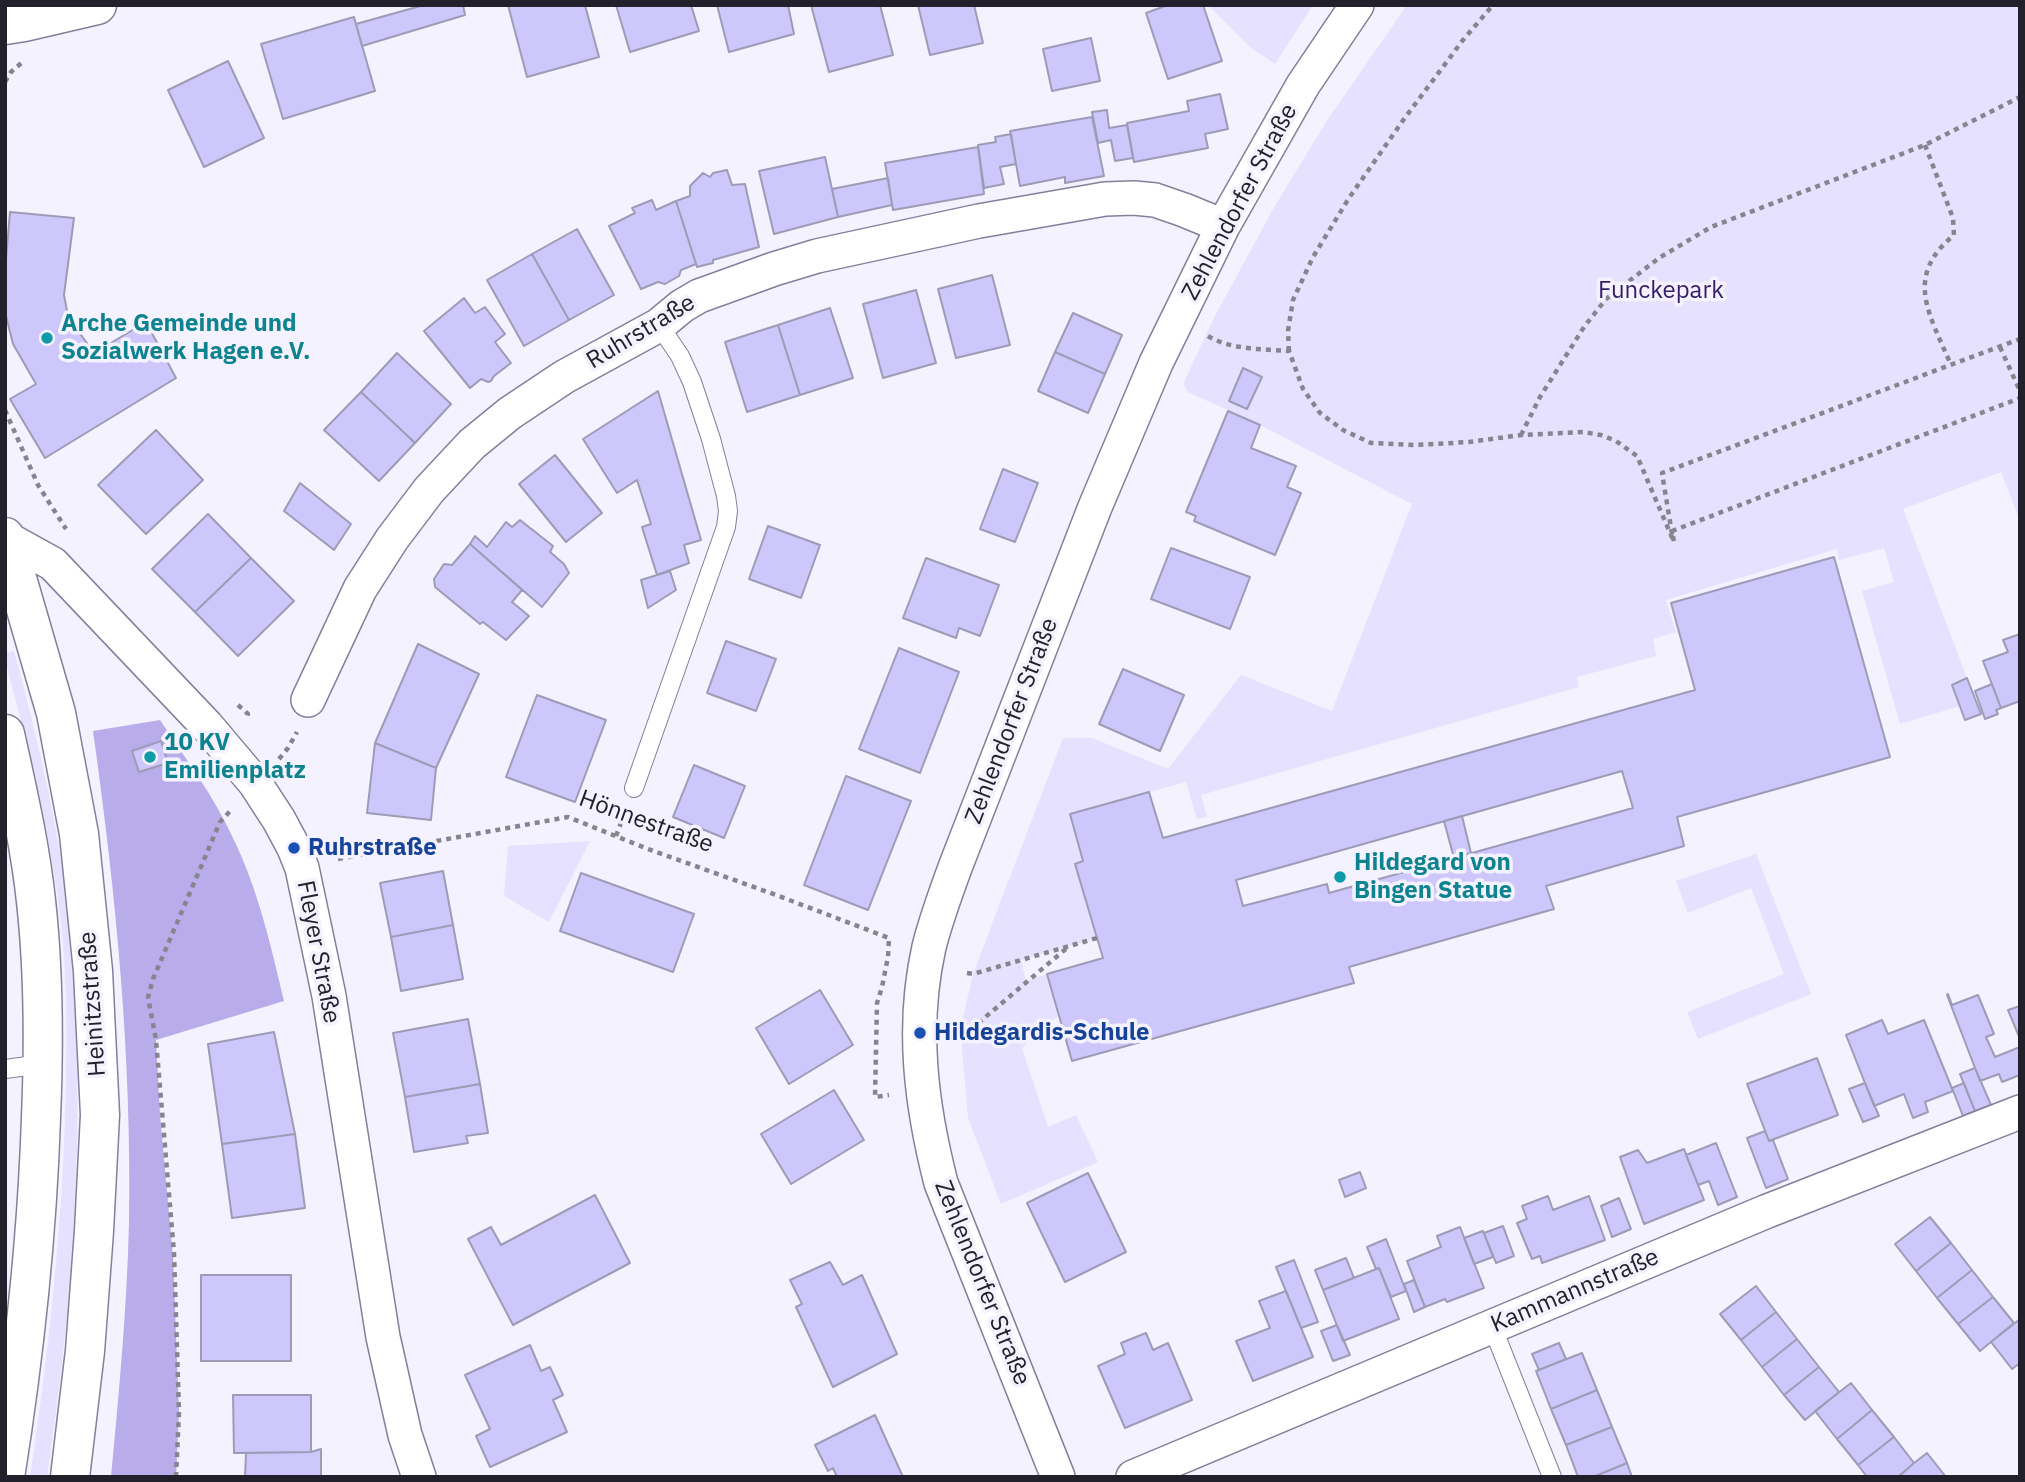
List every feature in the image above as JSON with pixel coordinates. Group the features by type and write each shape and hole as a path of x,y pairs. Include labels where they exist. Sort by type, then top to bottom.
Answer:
{"main road":[{"path":"5,25 97,5"},
{"name":"Heinitzstraße","path":"6,538 56,713 79,834 93,971 99,1140 86,1350 70,1477"},
{"name":"Heinitzstraße","path":"5,734 27,836 36,901 43,1036 33,1260 5,1477"}],"street":[{"name":"Zehlendorfer Straße","path":"1058,1477 941,1182 929,1136 919,1063 923,993 929,950 938,914 956,865 1095,507 1156,363 1223,226 1303,85 1357,5"},
{"name":"Ruhrstraße","path":"308,700 360,589 392,539 429,490 472,444 510,413 564,377 659,325 699,296 817,256 979,221 1105,199 1155,200 1223,226"},
{"name":"Fleyer Straße","path":"6,538 53,564 206,726 255,783 294,848 302,868 328,996 383,1338 405,1435 419,1477"},
{"name":"Kammannstraße","path":"1133,1477 1765,1212 2015,1121"}],"lane":[{"name":"Hönnestraße","path":"634,788 726,527 728,511 711,439 692,382 680,356 659,325"},
{"path":"5,1069 43,1064"},
{"path":"1492,1326 1552,1477"}],"path":[{"path":"1493,5 1463,40 1404,120 1349,198 1312,257 1293,300 1288,331 1289,351 1303,388 1320,413 1343,430 1371,443 1416,445 1583,432 1616,441 1637,456 1674,542"},
{"path":"5,82 11,72 28,57"},
{"path":"1521,435 1540,397 1605,299 1659,258 1711,227 1925,145 2020,97"},
{"path":"1925,145 1953,218 1954,235 1939,248 1926,271 1924,294 1933,324 1951,365"},
{"path":"1178,318 1216,341 1254,349 1289,351"},
{"path":"1674,542 1662,473 2020,339"},
{"path":"2000,346 2020,391"},
{"path":"1674,542 1672,531 2020,398"},
{"path":"5,410 38,485 68,531"},
{"path":"176,1477 179,1412 174,1253 156,1040 148,997 153,979 220,822 288,748 308,700"},
{"path":"239,705 248,715"},
{"name":"Hönnestraße","path":"338,859 568,817 889,938"},
{"path":"967,973 973,974 1097,938"},
{"path":"947,1037 963,1036 1068,947"}],"green space":[{"path":"1208,5 1313,5 1275,64 1250,47"},
{"name":"Funckepark","path":"1407,5 2020,5 2020,521 2001,472 1903,509 1967,678 1952,685 1960,706 1900,724 1862,591 1894,582 1884,548 1839,560 1837,549 1666,600 1676,632 1653,639 1656,656 1577,677 1579,687 1201,795 1207,817 1197,819 1186,782 1070,814 1083,861 1076,864 1097,938 1021,960 1026,981 1047,974 1059,1015 1022,1048 1048,1127 1076,1115 1098,1162 1001,1204 968,1118 962,1049 963,1018 973,974 1063,738 1092,738 1168,769 1241,675 1332,711 1412,504 1260,425 1188,392 1183,384 1214,318 1272,211 1326,122"},
{"path":"14,651 54,819 70,921 75,987 77,1140 72,1252 62,1365 47,1477 30,1477 57,1254 66,1095 66,996 57,890 45,824 5,660 5,653"},
{"path":"590,841 549,922 504,896 508,846"},
{"path":"1756,854 1811,994 1698,1039 1687,1012 1784,974 1751,888 1688,913 1676,881"}],"shaded area":[{"path":"160,720 217,807 242,857 263,918 284,1001 156,1040 173,1257 179,1412 176,1477 111,1477 128,1255 128,1099 121,976 93,731"}],"building":[{"path":"424,5 463,5 465,15 362,46 356,24"},
{"path":"508,5 585,5 599,57 527,77"},
{"path":"616,5 691,5 699,31 630,52"},
{"path":"717,5 788,5 794,34 729,52"},
{"path":"811,5 880,5 893,55 829,72"},
{"path":"918,5 974,5 983,43 930,55"},
{"path":"1168,5 1203,5 1222,61 1168,79 1146,13"},
{"path":"354,17 375,91 283,119 261,44"},
{"path":"1091,38 1100,81 1052,91 1043,49"},
{"path":"228,61 264,138 204,167 168,90"},
{"path":"1220,94 1228,129 1205,134 1208,148 1134,162 1127,123 1189,111 1187,101"},
{"path":"1107,110 1109,128 1127,125 1133,158 1115,161 1111,140 1098,143 1092,112"},
{"path":"1092,117 1104,176 1065,183 1065,177 1020,186 1010,131"},
{"path":"1011,134 1016,164 1000,167 1004,184 984,188 978,145 996,142 995,137"},
{"path":"978,147 984,194 893,210 885,163"},
{"path":"825,157 838,217 774,234 759,171"},
{"path":"727,170 732,185 745,184 759,247 697,267 676,201 690,196 690,186 703,173 710,177 713,173"},
{"path":"888,178 892,205 838,217 832,189"},
{"path":"652,200 656,210 676,201 696,264 681,270 679,276 665,284 658,282 641,289 609,226 635,213 632,208"},
{"name":"Arche Gemeinde und Sozialwerk Hagen e.V.","path":"10,212 74,218 64,295 67,311 79,332 94,353 146,322 176,378 45,458 10,399 36,384 13,344 5,312"},
{"path":"577,229 614,295 569,320 532,254"},
{"path":"532,254 569,320 524,346 487,280"},
{"path":"992,275 1010,345 956,358 938,289"},
{"path":"916,290 936,363 883,378 863,304"},
{"path":"464,298 475,313 485,307 505,334 495,342 511,363 491,381 481,379 470,388 424,331"},
{"path":"830,308 853,378 800,395 778,325"},
{"path":"1073,313 1122,335 1105,374 1055,352"},
{"path":"778,325 800,395 747,412 725,342"},
{"path":"1055,352 1105,374 1088,413 1038,391"},
{"path":"397,353 451,404 415,443 361,392"},
{"path":"1243,368 1262,377 1247,409 1229,401"},
{"path":"658,391 701,540 684,545 689,563 657,575 642,527 651,524 637,480 617,493 583,439"},
{"path":"361,392 415,443 379,481 324,430"},
{"path":"1228,411 1260,425 1251,448 1296,466 1287,487 1301,493 1275,555 1194,521 1196,516 1186,512"},
{"path":"156,430 203,480 146,534 98,485"},
{"path":"555,455 602,513 566,542 519,484"},
{"path":"1003,469 1038,483 1015,542 980,529"},
{"path":"300,483 351,524 334,550 284,511"},
{"path":"208,514 251,558 195,612 152,569"},
{"path":"520,520 553,546 550,552 564,564 569,573 542,607 470,544 475,536 487,547 506,522 512,527"},
{"path":"768,526 820,545 801,598 749,579"},
{"path":"470,544 522,590 512,602 529,616 506,640 483,622 480,624 435,587 434,579 444,564 452,565"},
{"path":"1171,548 1250,577 1230,629 1151,599"},
{"path":"1834,557 1890,757 1677,817 1684,846 1546,886 1554,909 1349,967 1354,983 1072,1061 1047,974 1103,958 1075,864 1083,861 1070,814 1149,792 1163,838 1695,690 1671,603","holes":["1622,771 1633,808 1329,893 1327,884 1243,906 1236,880"]},
{"path":"251,558 294,601 238,656 195,612"},
{"path":"926,558 999,585 980,636 959,628 956,638 903,618"},
{"path":"670,571 676,590 648,608 641,580"},
{"path":"2020,634 2020,701 2001,708 1983,661 2008,652 2003,640"},
{"path":"726,641 776,659 756,711 707,693"},
{"path":"418,644 479,674 436,768 375,743"},
{"path":"899,648 959,672 920,773 859,749"},
{"path":"1123,669 1184,695 1160,751 1099,724"},
{"path":"1967,678 1981,714 1965,720 1952,685"},
{"path":"1992,684 2001,708 1996,710 1998,714 1985,719 1975,691"},
{"path":"537,695 606,720 575,802 506,777"},
{"name":"10 KV Emilienplatz","path":"161,741 168,763 139,772 132,751"},
{"path":"375,743 436,768 431,820 367,813"},
{"path":"694,765 745,786 724,838 673,817"},
{"path":"846,776 911,801 868,910 804,885"},
{"path":"1462,816 1471,853 1454,858 1444,821"},
{"path":"443,871 453,925 391,937 380,883"},
{"path":"581,873 694,914 673,972 560,931"},
{"path":"453,925 463,979 401,991 391,937"},
{"path":"820,990 853,1045 789,1084 756,1028"},
{"path":"1947,995 1952,1005 1978,995 1994,1034 1986,1037 1995,1057 2020,1047 2020,1075 2002,1082 1999,1074 1980,1081"},
{"path":"2020,1006 2020,1039 2008,1010"},
{"path":"468,1019 480,1084 405,1097 393,1033"},
{"path":"1882,1020 1888,1034 1924,1020 1953,1091 1925,1102 1928,1112 1913,1118 1904,1094 1874,1106 1846,1035"},
{"path":"274,1032 295,1134 222,1144 208,1044"},
{"path":"1817,1058 1838,1115 1769,1141 1747,1084"},
{"path":"1975,1068 1991,1105 1975,1111 1960,1074"},
{"path":"1865,1083 1879,1116 1863,1122 1849,1089"},
{"path":"1964,1083 1975,1111 1963,1116 1952,1088"},
{"path":"480,1084 488,1133 466,1136 468,1143 414,1152 405,1097"},
{"path":"834,1090 864,1140 791,1184 761,1134"},
{"path":"1765,1131 1769,1141 1773,1140 1788,1179 1766,1188 1747,1138"},
{"path":"295,1134 305,1208 232,1218 222,1144"},
{"path":"1716,1143 1737,1197 1718,1205 1709,1181 1698,1185 1686,1155"},
{"path":"1684,1149 1704,1200 1644,1224 1620,1157 1638,1150 1647,1163"},
{"path":"1360,1172 1366,1188 1345,1197 1339,1180"},
{"path":"1088,1173 1126,1252 1065,1282 1027,1203"},
{"path":"595,1195 630,1263 513,1325 468,1239 491,1227 501,1245"},
{"path":"1548,1196 1553,1210 1589,1196 1605,1240 1542,1263 1540,1256 1532,1259 1517,1223 1527,1219 1522,1206"},
{"path":"1619,1198 1631,1229 1612,1237 1601,1206"},
{"path":"1930,1217 1951,1243 1916,1271 1895,1244"},
{"path":"1503,1226 1514,1256 1496,1263 1484,1233"},
{"path":"1460,1227 1484,1288 1425,1307 1407,1261 1441,1247 1437,1236"},
{"path":"1483,1231 1493,1257 1474,1264 1464,1238"},
{"path":"1386,1239 1406,1291 1391,1297 1367,1247"},
{"path":"1951,1243 1972,1270 1937,1298 1916,1271"},
{"path":"1346,1258 1354,1278 1323,1290 1315,1270"},
{"path":"1294,1260 1318,1322 1301,1328 1276,1267"},
{"path":"830,1262 843,1285 862,1275 897,1354 833,1387 796,1307 802,1304 790,1280"},
{"path":"1379,1268 1399,1319 1343,1341 1323,1290"},
{"path":"1972,1270 1993,1297 1958,1324 1937,1298"},
{"path":"201,1275 291,1275 291,1361 201,1361"},
{"path":"1414,1280 1425,1307 1414,1312 1404,1284"},
{"path":"1756,1286 1776,1312 1741,1340 1720,1314"},
{"path":"1286,1291 1313,1357 1253,1381 1236,1341 1270,1328 1259,1301"},
{"path":"1993,1297 2014,1323 1980,1351 1958,1324"},
{"path":"1776,1312 1797,1339 1762,1367 1741,1340"},
{"path":"2020,1319 2020,1363 2012,1369 1991,1342"},
{"path":"1337,1325 1350,1355 1333,1361 1321,1331"},
{"path":"1146,1333 1153,1350 1168,1343 1192,1400 1125,1428 1098,1366 1125,1354 1121,1343"},
{"path":"1797,1339 1819,1367 1784,1395 1762,1367"},
{"path":"1559,1343 1566,1359 1539,1370 1532,1354"},
{"path":"530,1345 541,1371 550,1367 563,1395 553,1400 567,1432 490,1467 476,1436 490,1429 465,1375"},
{"path":"1582,1353 1597,1390 1551,1409 1536,1371"},
{"path":"1819,1367 1839,1392 1805,1420 1784,1395"},
{"path":"1851,1383 1872,1410 1837,1439 1815,1411"},
{"path":"1597,1390 1612,1427 1566,1445 1551,1409"},
{"path":"233,1395 311,1395 311,1452 234,1453"},
{"path":"1872,1410 1894,1437 1858,1465 1837,1439"},
{"path":"875,1415 903,1477 837,1477 833,1468 828,1471 815,1445"},
{"path":"1612,1427 1627,1463 1593,1477 1578,1477 1566,1445"},
{"path":"1894,1437 1914,1463 1898,1477 1867,1477 1858,1465"},
{"path":"321,1449 321,1477 245,1477 246,1453 311,1452"},
{"path":"1927,1453 1946,1477 1898,1477 1914,1463"},
{"path":"1627,1463 1632,1477 1593,1477"}],"place":[{"name":"Arche Gemeinde und Sozialwerk Hagen e.V.","path":"47,338"},
{"name":"10 KV Emilienplatz","path":"150,757"},
{"name":"Ruhrstraße","path":"294,848"},
{"name":"Hildegard von Bingen Statue","path":"1340,877"},
{"name":"Hildegardis-Schule","path":"920,1033"}]}
